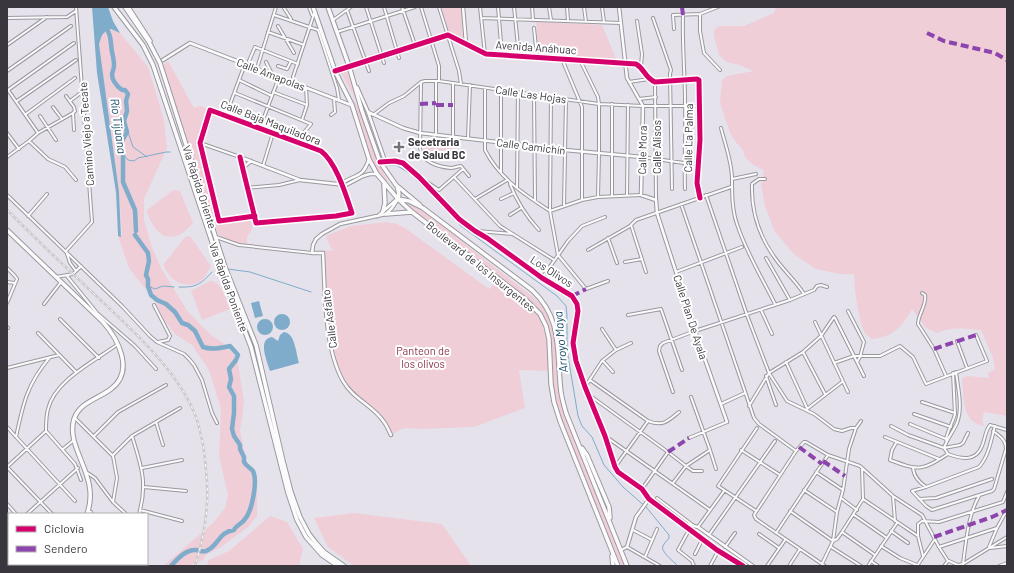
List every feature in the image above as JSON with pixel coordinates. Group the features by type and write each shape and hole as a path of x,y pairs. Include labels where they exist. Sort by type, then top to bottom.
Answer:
{"main road":[{"name":"Vía Rápida Oriente","path":"125,7 149,42 160,63 225,267 256,345 283,461 291,492 300,517 309,534 324,552 344,566"},
{"path":"128,7 146,32 158,56 163,60"},
{"name":"Boulevard de los Insurgentes","path":"313,7 314,14 335,71 352,105 369,159 376,174 398,199 412,212 526,300 540,314 546,326 549,339 551,384 554,402 560,422 618,566"},
{"name":"Boulevard de los Insurgentes","path":"328,7 380,162 392,180 422,208 532,290 545,304 556,329 561,394 566,413 578,444 587,455 609,508 611,522"},
{"name":"Vía Rápida Poniente","path":"115,9 143,45 153,65 221,269 252,346 284,478 297,520 306,537 322,555 338,566"},
{"path":"392,180 388,184 383,182 385,203 384,213 412,212"},
{"path":"396,185 399,194 398,199 409,201 422,208"},
{"path":"7,230 96,314 110,330 118,344 123,363 120,379 111,389 85,404 75,418 73,428 74,440 86,472 91,495 89,513"},
{"path":"611,522 623,549 628,566"},
{"path":"611,522 628,566"},
{"path":"603,529 613,559 613,566"}],"street":[{"name":"Camino Viejo a Tecate","path":"66,251 92,222 76,7"},
{"path":"258,65 276,7"},
{"path":"293,77 314,14 309,7"},
{"path":"333,20 351,7"},
{"path":"366,7 384,63"},
{"path":"384,7 399,58"},
{"path":"402,7 415,45"},
{"path":"337,32 415,7"},
{"path":"421,7 439,66 436,135"},
{"path":"439,7 459,71 461,84"},
{"path":"463,7 466,44"},
{"path":"480,7 486,54"},
{"path":"498,7 502,55"},
{"path":"514,7 519,56"},
{"path":"532,7 533,19"},
{"path":"550,7 551,20"},
{"path":"567,7 568,20"},
{"path":"584,7 586,22"},
{"path":"602,7 604,22"},
{"path":"619,7 627,78 642,106"},
{"path":"674,29 673,15 700,14 718,7"},
{"path":"284,8 292,20"},
{"path":"348,10 369,71"},
{"path":"7,18 67,16 76,11"},
{"path":"700,14 700,31 704,53 720,70"},
{"path":"274,15 320,31 337,88 339,100"},
{"path":"683,15 682,41 685,79 685,189"},
{"path":"7,45 47,16"},
{"path":"481,18 620,23"},
{"path":"653,18 671,70 672,190"},
{"path":"637,22 642,54 641,66 649,79 655,82 685,79"},
{"path":"7,71 71,26"},
{"path":"278,26 294,53"},
{"path":"534,28 537,57"},
{"path":"268,32 304,45"},
{"path":"335,71 448,35"},
{"name":"Avenida Anáhuac","path":"448,35 486,54 625,63"},
{"path":"38,133 17,101 7,89 74,43"},
{"name":"Calle Amapolas","path":"163,60 190,43 352,105"},
{"path":"249,60 254,48 298,64"},
{"path":"562,59 582,106 582,200"},
{"path":"17,101 76,60"},
{"path":"580,60 598,97 599,104 598,197"},
{"path":"278,66 287,69 291,61"},
{"path":"266,62 272,74"},
{"path":"625,63 641,66"},
{"path":"235,92 311,124 302,135 229,107 245,64"},
{"path":"263,120 279,77"},
{"path":"26,114 76,78"},
{"path":"629,82 649,79"},
{"name":"Calle La Palma","path":"685,79 699,80 700,140 697,186 700,198"},
{"path":"239,80 272,96"},
{"name":"Calle Las Hojas","path":"421,82 425,80 438,81 599,104 699,106"},
{"path":"354,82 368,112 385,161"},
{"path":"373,115 389,103 404,96 421,82"},
{"path":"421,82 420,151 422,156 432,163 452,168 460,166 470,176"},
{"name":"Calle Alisos","path":"655,82 657,106 657,213"},
{"path":"453,83 453,137"},
{"path":"468,138 470,86"},
{"path":"302,120 307,105 306,87"},
{"path":"485,88 485,150 510,183 535,202 550,211"},
{"path":"501,90 501,173"},
{"path":"70,101 82,92"},
{"path":"273,92 307,105"},
{"path":"517,189 518,92"},
{"path":"534,94 535,202"},
{"path":"66,96 75,111 73,113 74,130"},
{"path":"551,96 550,211 558,255 586,289 608,280"},
{"path":"638,99 656,97"},
{"path":"331,115 334,112 334,98"},
{"path":"564,206 566,99"},
{"path":"612,104 612,196"},
{"path":"627,196 628,105"},
{"name":"Calle Mora","path":"641,195 642,106"},
{"path":"53,107 62,119"},
{"name":"Calle Baja Maquiladora","path":"200,143 210,110 303,144 325,154 341,184 352,213 336,216 256,223 255,216"},
{"name":"Calle Camichín","path":"368,112 403,128 420,133 698,164"},
{"path":"7,157 30,141 38,133 73,113"},
{"path":"40,116 56,140"},
{"path":"721,128 730,164 732,179 731,192 736,223 775,305"},
{"path":"7,133 19,149"},
{"path":"263,166 273,133"},
{"path":"30,141 48,159 64,167 76,180"},
{"path":"200,143 300,180 346,185 363,176 376,174"},
{"path":"200,143 219,221 255,216 246,188 240,157"},
{"path":"341,184 363,173 369,159"},
{"name":"Los Olivos","path":"380,162 394,161 403,163 419,177 459,219 542,278 570,294 577,304 577,320 573,344 576,361 618,472 642,489 649,499 702,540 743,566"},
{"path":"243,170 245,166 251,162"},
{"path":"419,177 439,190 463,168"},
{"path":"732,179 756,174"},
{"path":"454,177 500,226 554,260"},
{"path":"765,178 759,179 752,184 755,219 760,233 772,254 804,293 804,295"},
{"path":"246,188 279,185 300,180"},
{"path":"475,200 507,180"},
{"path":"510,183 521,208 528,219 539,230"},
{"path":"588,250 631,225 636,220 731,187"},
{"path":"724,189 731,192"},
{"path":"501,200 514,193"},
{"path":"28,216 47,194"},
{"path":"7,195 122,306 142,329 157,342 184,354 192,362 202,380 212,413 217,423"},
{"path":"550,211 582,200 598,197 641,195 656,200"},
{"path":"706,195 746,315 769,373 786,401 807,409 837,431 856,428"},
{"path":"216,237 238,245 312,252 316,239 322,234 340,224 378,216 392,208 398,199"},
{"path":"384,213 398,199"},
{"path":"681,204 754,418 759,424 796,451"},
{"path":"510,215 521,208"},
{"name":"Calle Plan De Ayala","path":"657,213 695,331 727,422"},
{"path":"542,278 568,241 582,226 605,217"},
{"path":"631,225 646,272"},
{"path":"475,231 514,234"},
{"path":"608,238 617,263"},
{"path":"676,272 742,247"},
{"path":"66,251 70,263 76,271"},
{"name":"Calle Asfalto","path":"312,252 323,253 329,338 335,361 343,381 356,397 377,413 385,422 391,435"},
{"path":"766,258 790,300"},
{"path":"626,262 642,259"},
{"path":"56,277 67,276 81,266"},
{"path":"7,268 17,279 7,303"},
{"path":"67,276 96,314 135,346 156,369"},
{"path":"7,282 15,283"},
{"path":"44,304 61,282"},
{"path":"673,392 659,351 660,346 695,331 804,295 814,290 817,286 821,285 828,287"},
{"path":"922,293 925,295 926,300 918,319 918,324 934,349 946,376"},
{"path":"154,305 170,336 168,340 157,342"},
{"path":"628,315 661,309 682,370"},
{"path":"761,310 772,334"},
{"path":"848,311 864,342 857,362"},
{"path":"749,406 766,376 803,352 821,336 834,317 836,318 864,376"},
{"path":"60,319 99,358"},
{"path":"815,322 848,392"},
{"path":"602,329 616,350"},
{"path":"38,333 76,372"},
{"path":"834,363 854,356 880,356 900,346 913,357 926,384 987,361 976,335"},
{"path":"956,341 967,368"},
{"path":"585,387 602,361 616,350 631,343"},
{"path":"51,513 7,467 46,431 48,409 52,398 62,385 76,372 118,344"},
{"path":"803,352 825,394"},
{"path":"7,368 59,355"},
{"path":"16,437 22,409 29,389 38,372 50,357"},
{"path":"602,361 613,372"},
{"path":"786,362 807,409"},
{"path":"947,440 957,422 959,413 956,372"},
{"path":"944,448 955,414 953,374"},
{"path":"766,376 776,405"},
{"path":"590,380 648,421 660,424 667,422 679,412"},
{"path":"807,409 842,382"},
{"path":"94,436 118,412 166,385"},
{"path":"721,404 745,393"},
{"path":"589,395 693,471 702,471"},
{"path":"691,397 716,469"},
{"path":"922,402 955,414 959,413"},
{"path":"113,456 132,436 180,408"},
{"path":"914,414 951,427"},
{"path":"75,418 113,456 117,478 113,502"},
{"path":"615,467 648,421"},
{"path":"822,564 833,541 837,512 848,462 849,449 856,428 861,421"},
{"path":"156,422 163,445"},
{"path":"689,438 727,422"},
{"path":"910,424 947,440"},
{"path":"891,426 908,435 944,448 960,445 963,443 968,433"},
{"path":"944,448 948,454 967,459 974,457 982,447 987,429 990,426 1007,430"},
{"path":"993,431 1004,440 1006,449 994,489 992,491 932,510 912,491 979,467 985,461 993,431 995,426"},
{"path":"7,427 75,501"},
{"path":"756,512 718,486 757,428"},
{"path":"46,431 78,468 81,480"},
{"path":"132,436 142,468 144,487 139,513"},
{"path":"605,436 710,510"},
{"path":"885,437 896,443 939,459"},
{"path":"63,449 74,440"},
{"path":"709,535 775,441"},
{"path":"825,566 785,540 756,519 754,515 796,451 806,442 828,455 860,466 893,496 922,515 948,561 958,565 963,564 1007,537"},
{"path":"896,443 892,450 890,460 913,468 922,468 948,454"},
{"path":"673,484 686,466 710,450"},
{"path":"741,450 780,475"},
{"path":"642,489 668,452"},
{"path":"776,533 828,455"},
{"path":"142,468 182,460"},
{"path":"29,513 78,468"},
{"path":"833,541 837,539 842,532 863,499 862,468"},
{"path":"913,468 914,474 926,487"},
{"path":"86,472 95,478 113,502 125,513"},
{"path":"816,472 843,490"},
{"path":"919,499 936,498 992,479"},
{"path":"144,487 186,491"},
{"path":"804,490 837,512"},
{"path":"696,527 724,491"},
{"path":"923,556 918,536 918,524 922,521 939,522 1002,502 1007,492"},
{"path":"963,564 972,511 979,495"},
{"path":"868,566 896,522 893,496"},
{"path":"657,498 753,566"},
{"path":"841,498 857,510"},
{"path":"623,549 627,546 636,517 649,499"},
{"path":"863,499 918,536"},
{"path":"7,504 15,513"},
{"path":"140,510 182,521"},
{"path":"989,548 997,528 1007,510"},
{"path":"790,511 833,541"},
{"path":"854,515 887,538"},
{"path":"680,523 696,527"},
{"path":"939,547 997,528"},
{"path":"646,557 657,529"},
{"path":"633,530 652,540"},
{"path":"689,530 678,550 692,561 694,566"},
{"path":"891,531 908,543"},
{"path":"842,532 875,555"},
{"path":"725,547 735,533"},
{"path":"759,534 779,548"},
{"path":"881,546 900,558 917,566 935,539"},
{"path":"695,554 702,540"},
{"path":"767,566 785,540"},
{"path":"710,566 721,544"},
{"path":"627,546 660,566"},
{"path":"989,548 1007,546"},
{"path":"831,547 860,566"},
{"path":"789,566 800,550"},
{"path":"871,561 878,566"},
{"path":"944,566 948,561"},
{"path":"999,566 1007,563"}],"green space":[{"path":"440,7 461,7 463,40 449,33"},
{"path":"776,7 1007,7 1007,416 984,412 982,420 984,426 971,420 965,408 962,378 968,376 989,378 988,373 995,369 993,358 981,330 948,329 937,333 926,328 912,309 896,330 886,336 872,339 865,333 861,321 856,296 854,274 840,274 816,269 795,255 774,230 765,206 761,184 764,171 752,164 745,157 743,150 730,133 720,103 722,80 727,76 754,71 726,62 719,55 714,30 719,26 744,26 774,13"},
{"path":"536,22 602,25 617,61 539,55"},
{"path":"108,29 120,33 148,67 164,120 167,148 144,199 144,219 151,245 161,268 188,312 210,334 223,343 237,358 244,401 240,431 246,460 257,488 257,516 248,527 221,547 206,555 203,560 189,566 163,566 213,523 225,508 228,495 219,456 221,409 209,370 192,345 175,334 164,320 155,301 129,268 118,236 122,235 119,192 99,44 102,35"},
{"path":"168,61 194,108 200,106 209,109 198,139 199,150 219,222 249,219 253,223 252,229 247,237 247,244 232,242 224,239 218,234 162,65"},
{"path":"347,71 357,101 357,102 341,73"},
{"path":"347,89 362,114 375,155 388,181 386,182 371,161"},
{"path":"359,94 372,127 381,155 380,157"},
{"path":"425,140 454,144 452,160 423,156"},
{"path":"173,190 180,191 193,223 181,234 168,237 158,232 146,211"},
{"path":"404,203 415,207 428,215 533,297 541,304 551,319 555,333 556,372 563,409 625,566 621,566 558,410 553,384 550,332 542,315 530,302 502,279"},
{"name":"Panteon de los olivos","path":"387,222 397,224 405,228 489,289 499,281 537,312 547,341 550,371 519,370 525,408 474,427 421,429 407,428 391,435 385,422 377,413 356,397 343,381 335,361 329,338 322,250 333,251 326,238 328,235 351,226"},
{"path":"190,236 211,266 202,280 195,284 187,285 175,281 163,265 185,237"},
{"path":"210,281 221,287 230,309 202,320 191,291"},
{"path":"354,513 442,524 471,566 354,566 328,547 314,518"},
{"path":"270,516 287,522 303,549 299,566 206,566 209,560 229,551"}],"water":[{"path":"92,7 108,7 113,21 120,33 108,29 102,35 99,44 119,192 121,237 118,236 116,192 97,73"},
{"path":"259,301 263,316 255,318 251,303"},
{"path":"279,314 285,314 290,319 288,328 285,330 279,330 274,325 274,319"},
{"path":"262,319 268,319 273,324 271,333 268,335 262,335 257,330 257,324"},
{"path":"284,332 288,333 293,340 299,363 270,371 264,351 265,342 267,339 272,337 278,341 280,335"}],"waterway":[{"name":"Río Tijuana","path":"105,25 110,36 114,60 112,74 113,79 116,84 128,94 126,101 127,111 124,121 127,132 121,143 123,154 123,182 135,210 136,231"},
{"path":"127,129 133,147 147,157"},
{"name":"Arroyo Maya","path":"123,154 128,160 134,161 138,158 170,152"},
{"name":"Arroyo Maya","path":"387,165 396,165 411,174 461,226 557,296 566,306 567,350 578,416 582,426 592,437 604,465 623,487 647,508 669,535 669,538 664,544 663,548 665,553 678,566"},
{"name":"Río Tijuana","path":"135,235 148,253 149,261 146,275 151,295 157,300 166,304 175,312 182,323 188,325 195,331 203,347 213,349 230,346 238,355 229,369 231,379 229,387 234,396 232,429 234,436 240,445 244,462 253,471 255,482 252,503 248,515 244,521 234,530 225,533 212,548 204,552 196,550 189,551 171,566"},
{"path":"228,269 250,272 311,292"},
{"path":"179,287 194,286 205,280 212,272"},
{"path":"148,286 155,289 163,286 174,287"}],"railway":[{"path":"7,210 137,335 166,367 189,402 197,420 202,439 207,483 206,519 202,542 195,566"}],"marked path":[{"path":"682,7 683,15"},
{"path":"927,33 944,41 995,53 1007,60"},
{"path":"420,104 436,103"},
{"path":"436,105 453,105"},
{"path":"572,296 586,289"},
{"path":"934,349 976,335"},
{"path":"668,452 689,438"},
{"path":"799,447 822,464"},
{"path":"823,461 845,476"},
{"path":"934,537 992,517 1007,510"}],"cycle path":[{"path":"335,71 448,35 486,54 636,64 651,80 655,82 697,79 699,80 700,140 697,183 700,198"},
{"path":"240,157 244,174 252,206 254,215 256,223 336,216 352,213 344,188 336,171 321,151 210,110 200,143 219,221 255,216"},
{"path":"380,162 395,161 403,163 419,177 459,219 542,278 572,296 577,304 578,311 573,343 576,361 618,472 642,489 649,499 717,550 743,566"}],"place":[{"name":"Secetraria de Salud BC","path":"399,147"}]}
